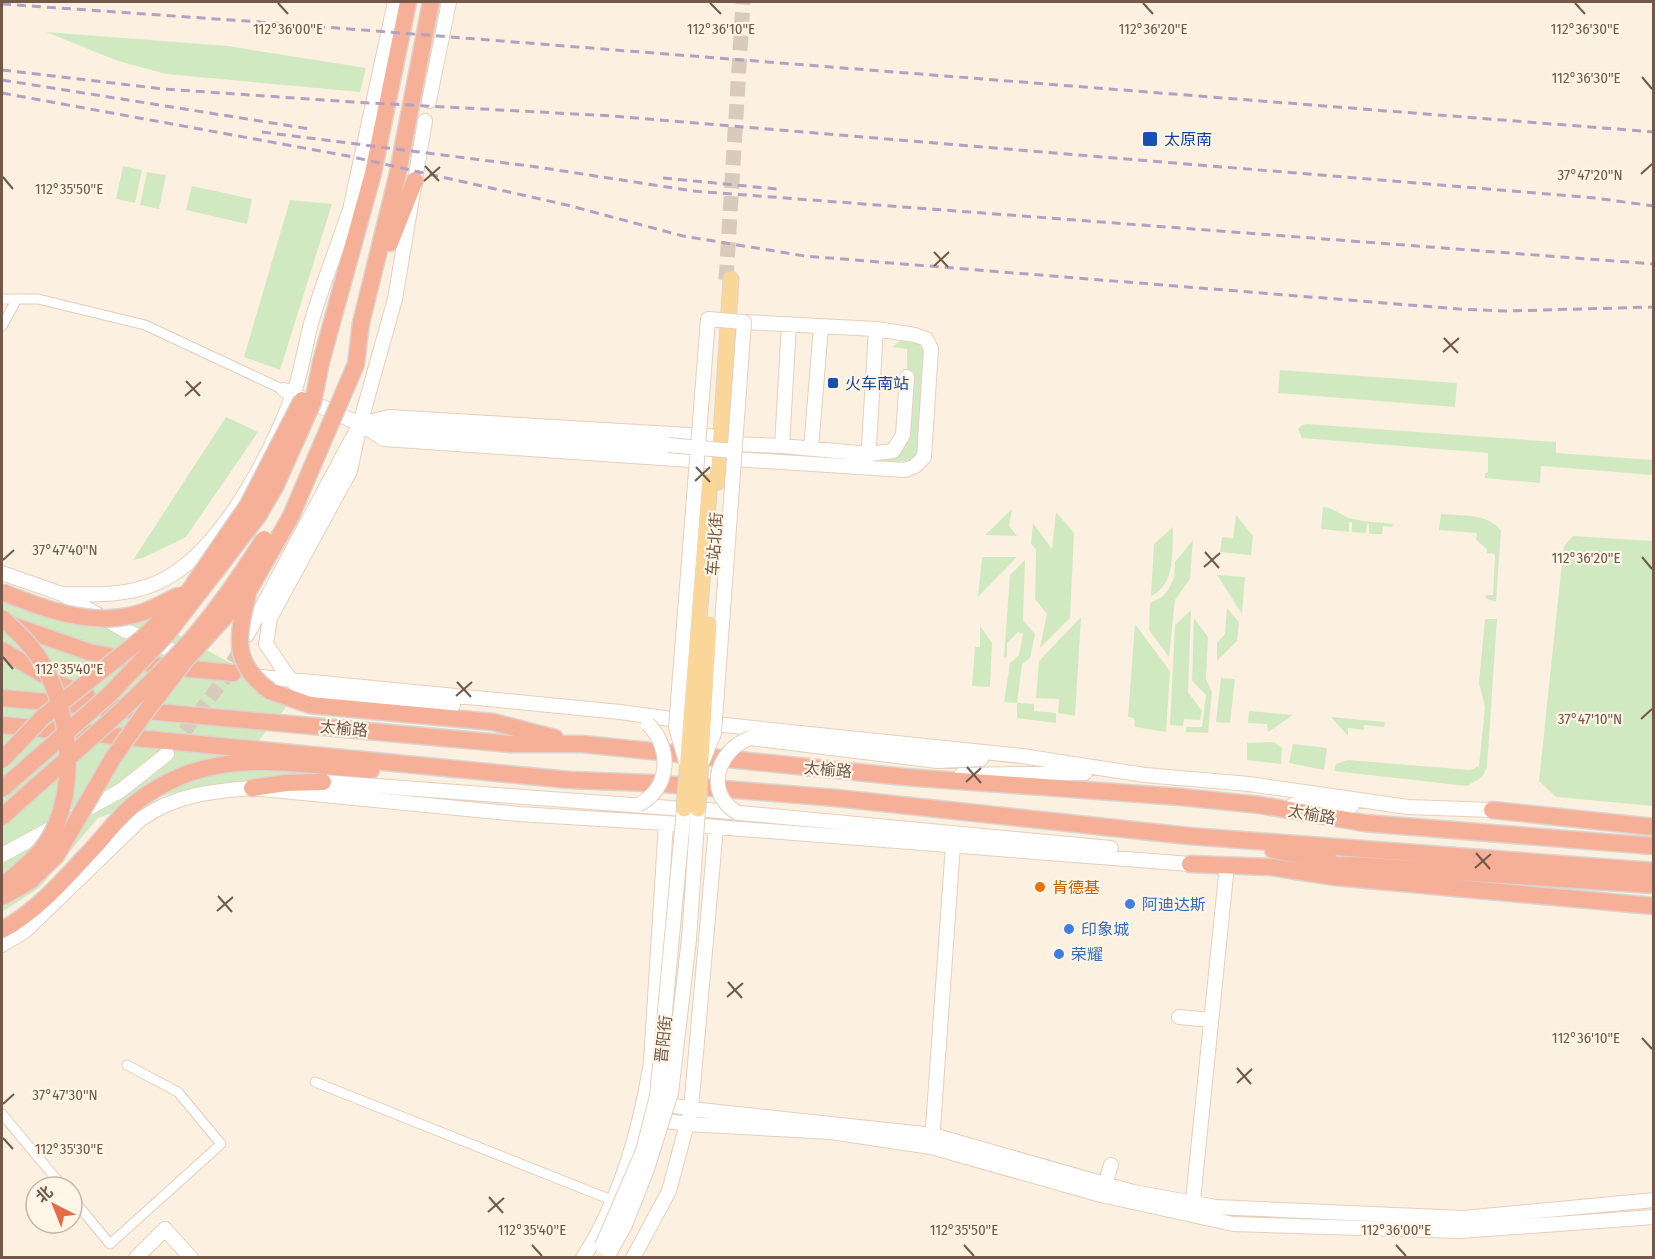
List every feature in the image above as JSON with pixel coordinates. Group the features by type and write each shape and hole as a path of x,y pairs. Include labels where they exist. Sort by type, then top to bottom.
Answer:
{"highway":[{"path":"2,789 109,695 167,634 258,516 275,487 313,402 321,362 373,173 408,2"},
{"path":"2,897 30,881 56,856 113,758 184,662 249,590 291,516 356,364 361,322 402,151 431,2"},
{"path":"2,817 184,648 240,577 291,497 331,404 415,180"},
{"path":"2,760 42,717 144,637 189,591 248,505 321,362"},
{"path":"249,590 238,643 245,665 258,682 270,691 310,705 492,722 582,744"},
{"path":"2,592 74,616 111,619 138,614 189,591"},
{"path":"2,620 89,652 160,666 233,673"},
{"path":"2,620 21,634 39,657 57,694 64,722 67,778 56,826 29,864 2,886"},
{"path":"2,650 59,684 110,706"},
{"name":"太榆路","path":"2,698 511,744 582,744 905,777 1260,805 1364,823 1653,846"},
{"name":"太榆路","path":"2,725 570,780 651,783 825,797 1189,836 1653,871"},
{"path":"2,930 22,919 39,903 140,800 185,774 210,765 240,761 434,776 570,780"},
{"path":"252,788 286,783 322,782"},
{"path":"1492,810 1653,827"},
{"path":"1189,836 1351,865"},
{"path":"1190,864 1271,867 1351,865 1653,885"},
{"path":"1271,867 1335,877 1653,906"}],"main road":[{"path":"321,362 349,212 395,2"},
{"path":"429,101 449,2"},
{"path":"426,121 395,299 360,424 350,471 270,618 267,644 293,682 309,692 330,697 549,710 823,748 937,761 1022,756"},
{"path":"62,594 108,595 140,589 168,577 195,559 227,521 264,457 289,392 349,212"},
{"path":"691,809 714,481 727,450 729,279"},
{"path":"360,424 386,429 698,450 782,446 811,449 905,470 915,466 924,457 932,349 921,336 876,329 708,319 698,450 694,767"},
{"path":"696,730 727,450 748,322"},
{"path":"782,446 789,324"},
{"path":"811,449 820,326"},
{"path":"868,461 876,329"},
{"path":"247,635 360,424 388,417 727,450 868,461 893,451 900,444 903,435 907,377"},
{"path":"289,392 360,424 384,439 727,450"},
{"path":"2,573 62,594 124,630 203,664 233,673 293,682 620,712 731,727 1022,756 1144,775"},
{"path":"638,805 648,800 657,790 666,761 658,734 648,723"},
{"path":"738,813 730,809 721,794 719,767 727,751 736,743 750,738"},
{"path":"2,855 120,791 167,754"},
{"path":"905,777 1036,772 1144,775 1249,783 1408,807"},
{"path":"322,782 738,813 1114,849 1190,864"},
{"path":"2,945 25,931 141,819 159,806 209,791 252,788 519,814 666,822 1190,864"},
{"path":"1260,805 1492,810"},
{"name":"晋阳街","path":"594,1257 606,1252 643,1151 657,1096 691,809"},
{"path":"583,1257 614,1201 645,1100 651,1062 666,822"},
{"path":"638,1256 669,1191 691,1109 716,827"},
{"path":"932,1141 953,845"},
{"path":"1192,1209 1227,865"},
{"path":"1179,1017 1211,1020"},
{"path":"645,1100 691,1109 932,1141 1103,1190 1192,1209 1233,1224 1460,1231 1653,1217"},
{"path":"641,1118 687,1124 831,1132 932,1141"},
{"path":"1103,1190 1111,1164"},
{"path":"1192,1209 1216,1207 1462,1218 1653,1200"},
{"path":"136,1257 165,1229 191,1257"}],"street":[{"path":"2,299 38,299 145,324 289,392"},
{"path":"2,326 17,299"},
{"path":"84,1213 110,1244 220,1144 178,1092 127,1065"},
{"path":"315,1082 614,1201"},
{"path":"2,1114 53,1175"}],"green space":[{"path":"46,32 228,46 366,68 360,92 166,74 118,61"},
{"path":"123,166 142,170 135,203 116,199"},
{"path":"147,172 166,175 159,209 140,205"},
{"path":"192,186 252,199 247,224 186,210"},
{"path":"290,200 332,204 280,370 244,357"},
{"path":"904,338 918,342 925,354 917,449 916,455 910,461 884,462 884,458 901,449 908,435 907,349 892,347"},
{"path":"1280,370 1457,383 1455,407 1278,393"},
{"path":"226,417 258,432 186,537 143,558 133,560"},
{"path":"1307,424 1556,442 1556,453 1653,460 1653,475 1541,466 1540,483 1485,478 1485,473 1488,472 1488,453 1302,438 1298,429"},
{"path":"1323,507 1354,519 1393,524 1392,527 1383,526 1382,534 1369,534 1369,524 1367,524 1366,533 1352,532 1352,522 1349,522 1349,532 1321,529"},
{"path":"1012,509 1009,526 1017,536 985,535"},
{"path":"1056,512 1074,533 1070,618 1040,648 1047,614 1035,599 1036,550 1031,543 1033,523 1052,549"},
{"path":"1441,514 1482,518 1496,525 1501,531 1496,602 1485,598 1486,595 1493,595 1495,554 1487,553 1487,549 1476,540 1477,533 1439,530"},
{"path":"1236,515 1253,536 1251,555 1220,552 1222,537 1233,538"},
{"path":"1173,527 1169,576 1159,591 1151,596 1154,544"},
{"path":"1573,536 1653,541 1653,806 1556,797 1539,781 1564,546"},
{"path":"1193,540 1190,579 1175,600 1169,657 1149,630 1150,603 1162,597 1168,590 1174,578 1175,562"},
{"path":"982,557 1017,557 978,597"},
{"path":"1025,560 1023,620 1035,634 1030,658 1022,664 1017,703 1004,702 1010,663 1019,655 1023,634 1018,632 1007,643 1007,656 1004,657 1010,575"},
{"path":"1217,575 1245,577 1242,614"},
{"path":"2,599 145,617 238,667 287,706 247,755 299,775 169,794 98,818 39,888 2,912"},
{"path":"1227,608 1239,622 1237,641 1217,661 1217,643 1225,634"},
{"path":"1191,610 1188,692 1202,711 1200,720 1184,719 1183,726 1170,725 1175,625"},
{"path":"1081,617 1075,716 1058,713 1059,699 1036,698 1039,661"},
{"path":"1194,618 1208,637 1206,679 1212,692 1208,733 1186,732 1186,727 1202,727 1206,695 1192,681"},
{"path":"1485,619 1497,619 1487,767 1482,777 1467,786 1334,771 1336,764 1348,760 1470,770 1479,766 1485,707 1479,683"},
{"path":"1135,624 1170,671 1166,732 1135,727 1134,718 1128,717"},
{"path":"980,626 992,643 990,687 972,686 975,647 980,647"},
{"path":"1221,678 1235,679 1230,723 1216,722"},
{"path":"1017,703 1034,704 1034,711 1056,713 1056,723 1017,718"},
{"path":"1249,711 1293,715 1268,732 1267,724 1248,723"},
{"path":"1331,717 1385,722 1384,727 1364,725 1364,730 1348,728 1348,736"},
{"path":"1274,742 1282,748 1281,764 1247,760 1247,743"},
{"path":"1293,744 1327,748 1324,770 1289,763"}],"tunnel":[{"path":"726,280 743,2"},
{"path":"172,748 224,679 243,643"}],"railway":[{"path":"2,4 274,23 1654,132"},
{"path":"2,70 163,89 612,116 1595,198 1654,206"},
{"path":"2,80 310,129"},
{"path":"2,93 348,156 567,205 683,236 805,256 1459,309 1506,311 1654,307"},
{"path":"262,132 537,167 693,191 1654,264"},
{"path":"663,178 777,189"}],"place":[{"name":"太原南","path":"1150,139"},
{"name":"火车南站","path":"833,383"},
{"name":"肯德基","path":"1040,887"},
{"name":"阿迪达斯","path":"1130,904"},
{"name":"印象城","path":"1069,929"},
{"name":"荣耀","path":"1059,954"}]}
